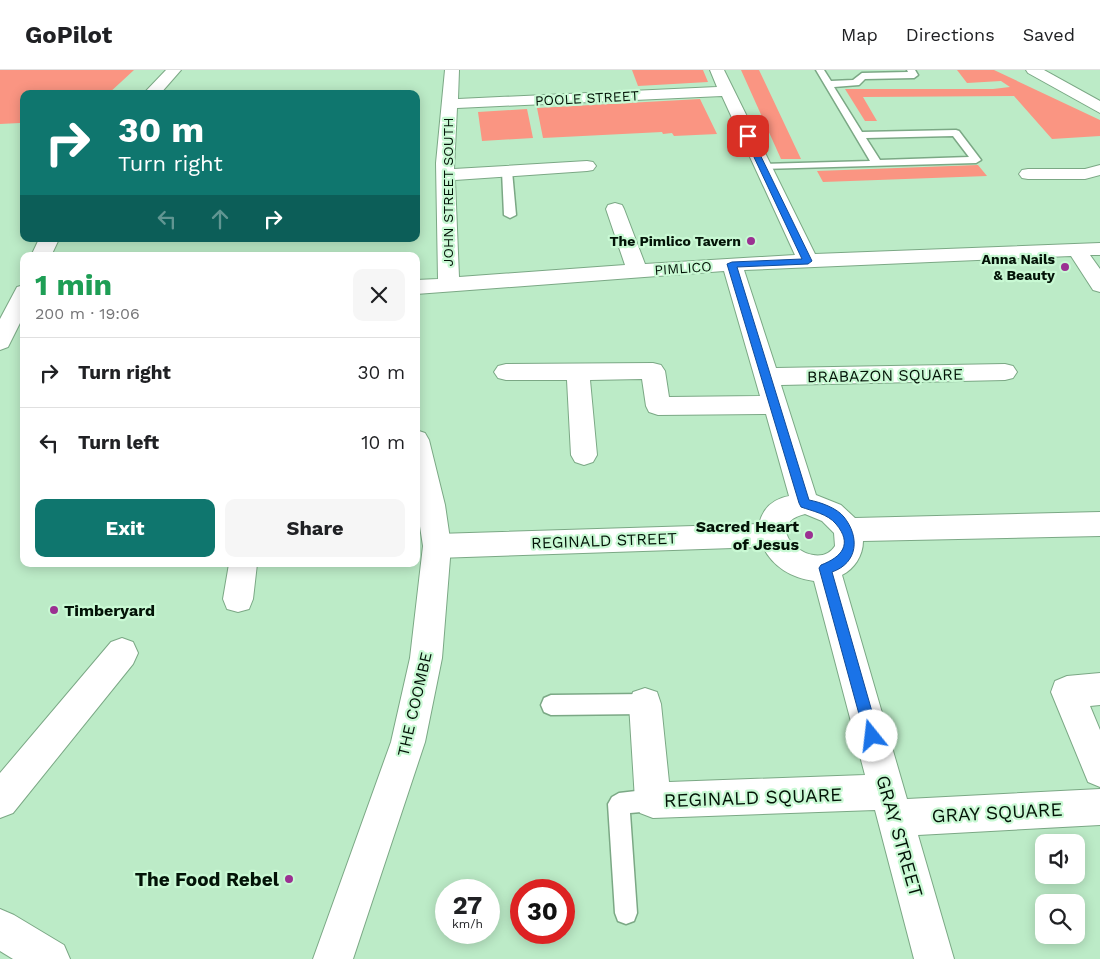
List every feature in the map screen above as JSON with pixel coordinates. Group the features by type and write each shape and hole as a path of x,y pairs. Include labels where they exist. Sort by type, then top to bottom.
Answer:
{"street":[{"path":"155,90 174,70"},
{"name":"JOHN STREET SOUTH","path":"449,284 446,175 448,104 452,70"},
{"path":"718,70 726,91 808,261"},
{"path":"1033,70 1100,108"},
{"name":"POOLE STREET","path":"448,104 726,91"},
{"path":"446,175 587,166"},
{"path":"1028,174 1085,174 1100,170"},
{"path":"615,209 637,271"},
{"path":"1076,249 1100,284"},
{"name":"PIMLICO","path":"420,288 732,264 1100,249"},
{"path":"732,264 805,503"},
{"path":"0,342 20,299"},
{"path":"578,371 584,455"},
{"path":"506,372 653,371 658,406 775,405"},
{"name":"BRABAZON SQUARE","path":"766,377 1005,372"},
{"name":"THE COOMBE","path":"333,959 408,742 426,658 437,546 431,506 420,458"},
{"path":"805,503 818,506 829,512 840,520 847,530 850,540 849,550 844,559 836,565 814,569 791,561 778,549 772,535 771,524 775,515 783,508 792,504 805,503"},
{"path":"847,530 1100,524"},
{"name":"REGINALD STREET","path":"437,546 772,535"},
{"path":"238,599 243,567"},
{"name":"GRAY STREET","path":"826,568 934,959"},
{"path":"0,800 122,653"},
{"path":"1100,689 1067,692 1100,770"},
{"name":"REGINALD SQUARE","path":"645,704 653,800 891,805"},
{"name":"GRAY SQUARE","path":"891,805 1100,807"},
{"path":"0,929 50,959"}],"lane":[{"path":"820,70 877,163"},
{"path":"829,84 856,83 862,76 914,75 911,70"},
{"path":"762,167 976,160 956,133 859,135"},
{"path":"507,171 510,215"},
{"path":"552,705 645,704"},
{"path":"626,912 619,804 653,800"}],"shaded area":[{"path":"0,70 134,70 112,90 20,90 20,123 0,124"},
{"path":"632,70 703,70 708,82 638,86"},
{"path":"741,70 759,70 801,159 781,159"},
{"path":"957,70 994,70 1100,120 1100,136 1052,139 1014,96 863,97 877,121 865,121 845,89 993,89 1010,87 1001,81 967,83"},
{"path":"700,99 717,134 674,136 672,133 663,134 662,132 543,138 537,108"},
{"path":"527,109 533,138 482,141 478,112"},
{"path":"978,165 987,176 823,182 817,171"}],"place":[{"name":"The Pimlico Tavern","path":"751,241"},
{"name":"Anna Nails & Beauty","path":"1065,267"},
{"name":"Sacred Heart of Jesus","path":"809,535"},
{"name":"Timberyard","path":"54,610"},
{"name":"The Food Rebel","path":"289,879"}],"route":[{"path":"748,136 808,261 732,264 805,503 818,506 840,520 847,530 850,540 849,550 844,559 836,565 826,568 872,736"}]}
